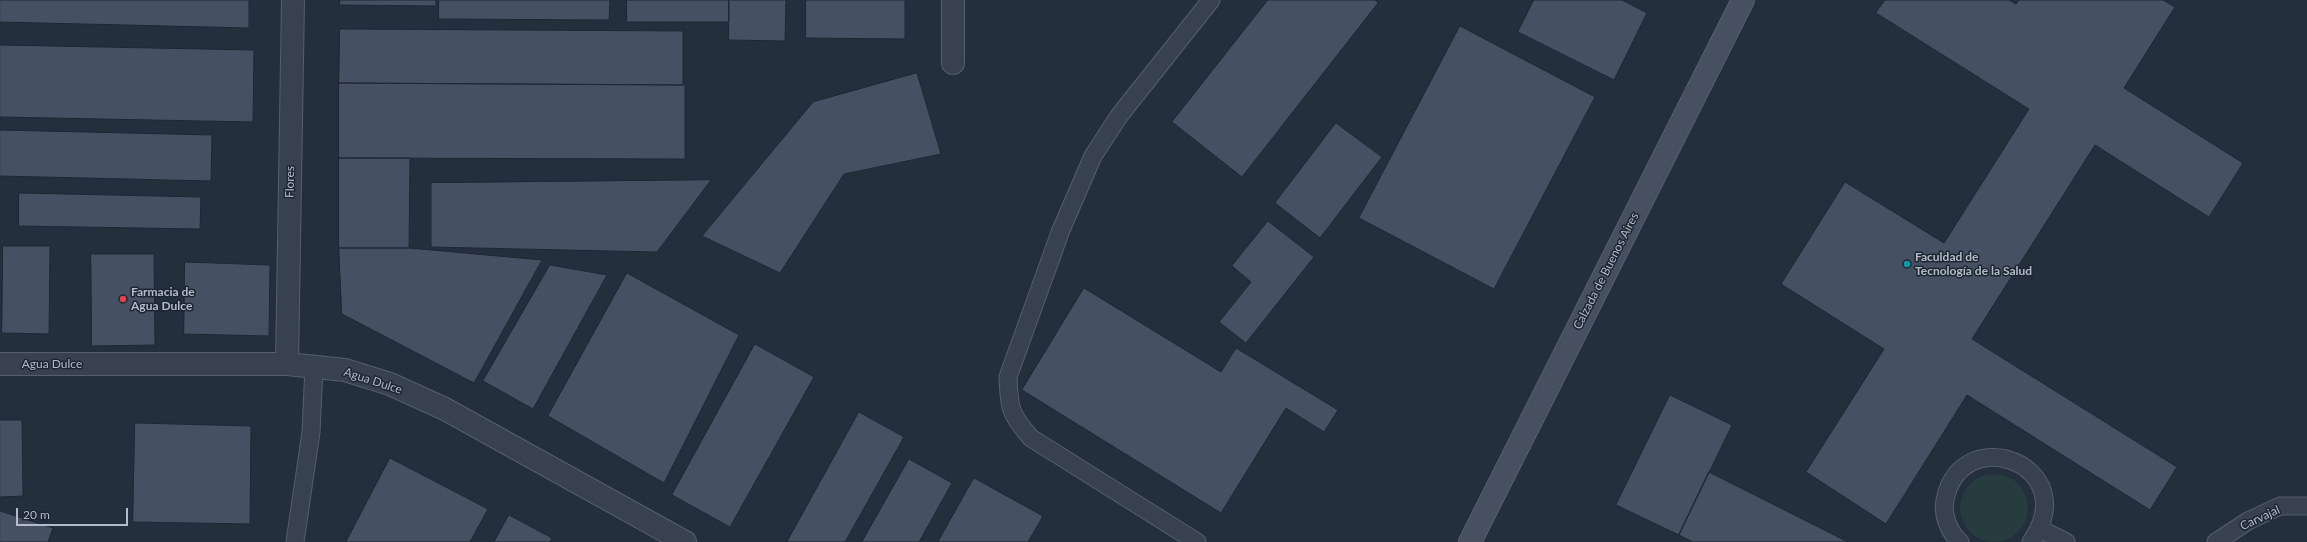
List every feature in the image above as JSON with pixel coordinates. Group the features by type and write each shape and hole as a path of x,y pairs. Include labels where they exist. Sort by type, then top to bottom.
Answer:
{"street":[{"name":"Flores","path":"287,364 293,0"},
{"path":"953,0 953,63"},
{"name":"Calzada de Buenos Aires","path":"1470,542 1743,0"},
{"name":"Agua Dulce","path":"0,364 287,364 345,370 390,384 445,409 685,542"}],"lane":[{"path":"1197,542 1031,438 1014,419 1009,401 1008,377 1061,230 1093,156 1119,116 1211,0"},
{"path":"295,542 311,432 314,367"},
{"path":"1960,542 1955,537 1947,522 1944,505 1948,489 1957,474 1969,464 1984,458 2000,457 2016,461 2029,470 2040,483 2045,498 2045,514 2036,536 2066,542"},
{"name":"Carvajal","path":"2216,542 2248,521 2280,506 2307,506"}],"green space":[{"path":"1994,474 2007,477 2018,484 2025,495 2028,508 2025,521 2018,532 2007,539 1994,542 1981,539 1970,532 1963,521 1960,508 1963,495 1970,484 1981,477"}],"building":[{"path":"0,0 249,0 249,28 0,22"},
{"path":"340,0 436,0 436,6 340,5"},
{"path":"439,0 610,0 609,20 439,19"},
{"path":"627,0 729,0 729,22 627,22"},
{"path":"729,0 786,0 785,41 729,40"},
{"path":"806,0 905,0 905,39 806,38"},
{"path":"1268,0 1375,0 1378,3 1242,177 1172,122"},
{"path":"1534,0 1622,0 1647,13 1614,80 1518,32"},
{"name":"Faculdad de Tecnología de la Salud","path":"1885,0 2009,0 2016,4 2019,0 2163,0 2175,7 2124,88 2243,163 2209,217 2095,145 1972,339 2177,467 2150,510 1967,395 1886,524 1806,472 1884,349 1781,284 1845,182 1944,243 2029,109 1876,13"},
{"path":"1460,26 1595,97 1494,289 1359,218"},
{"path":"340,29 683,31 683,85 339,83"},
{"path":"0,45 254,50 253,122 0,117"},
{"path":"917,73 941,154 844,174 780,273 702,236 813,102"},
{"path":"339,83 685,85 685,159 339,158"},
{"path":"1336,123 1382,157 1320,238 1275,203"},
{"path":"0,130 212,135 211,181 0,176"},
{"path":"339,158 410,158 409,248 339,248"},
{"path":"711,180 657,252 431,247 431,183"},
{"path":"19,193 201,197 200,229 19,226"},
{"path":"1268,221 1314,257 1246,343 1219,322 1251,282 1232,266"},
{"path":"3,246 50,246 49,334 2,333"},
{"path":"339,248 409,248 542,260 474,383 342,314"},
{"name":"Farmacia de Agua Dulce","path":"91,254 154,254 155,345 92,346"},
{"path":"185,262 270,265 269,336 184,334"},
{"path":"550,265 607,275 533,409 483,381"},
{"path":"627,273 739,335 664,483 548,416"},
{"path":"1084,288 1221,372 1236,348 1338,410 1324,432 1286,408 1221,513 1022,390"},
{"path":"755,344 814,377 730,527 672,495"},
{"path":"1670,395 1732,425 1679,535 1616,505"},
{"path":"859,412 904,437 845,542 787,542"},
{"path":"0,420 22,420 23,496 0,497"},
{"path":"135,423 251,426 250,524 133,522"},
{"path":"390,458 488,509 470,542 346,542"},
{"path":"909,459 952,483 919,542 862,542"},
{"path":"1709,472 1848,542 1693,542 1679,535"},
{"path":"974,478 1043,516 1028,542 938,542"},
{"path":"0,511 53,528 48,542 0,542"},
{"path":"509,515 552,538 550,542 494,542"}],"place":[{"name":"Faculdad de Tecnología de la Salud","path":"1907,264"},
{"name":"Farmacia de Agua Dulce","path":"123,299"}]}
